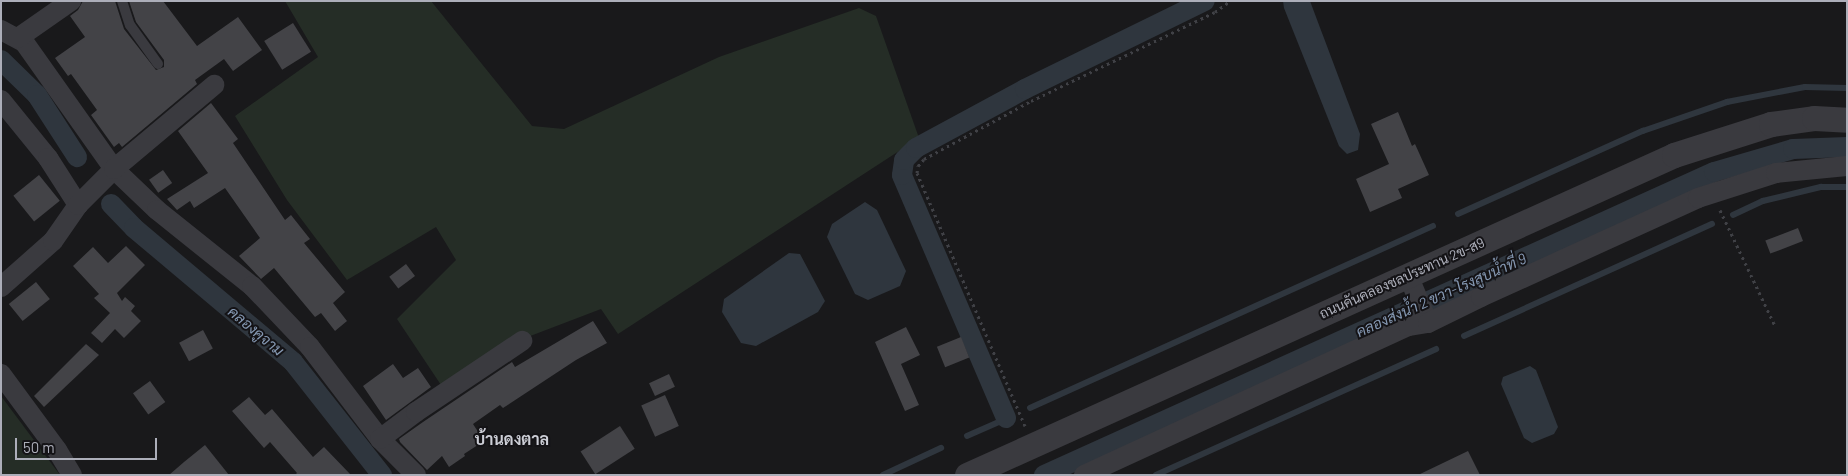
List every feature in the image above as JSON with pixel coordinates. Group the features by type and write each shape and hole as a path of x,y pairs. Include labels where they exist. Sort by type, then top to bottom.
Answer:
{"street":[{"path":"10,34 71,1"},
{"path":"10,34 24,42 114,169 157,210 252,286 310,348 380,439 416,475"},
{"path":"1,287 53,241 78,205 114,169 214,85"},
{"path":"1,100 48,158 78,205"},
{"name":"ถนนคันคลองชลประทาน 2ข-ส9","path":"967,475 1410,280 1692,148 1771,124 1814,118 1847,120"},
{"path":"1084,475 1408,326 1712,194 1776,172 1847,166"},
{"path":"1410,280 1426,319"},
{"path":"380,439 416,412 522,341"},
{"path":"1,374 57,450 72,475"}],"lane":[{"path":"122,1 130,25 158,64"}],"path":[{"path":"1033,445 917,173 918,166 924,159 1031,102 1215,12 1230,1"},
{"path":"1712,194 1775,326"}],"shaded area":[{"path":"285,1 431,1 532,126 564,129 719,57 859,8 876,16 919,138 618,334 601,309 507,345 441,385 397,319 456,260 436,227 347,280 287,200 235,116 318,57"},
{"path":"1283,1 1310,1 1360,134 1358,150 1347,154 1339,146 1284,8"},
{"path":"865,202 877,210 906,271 900,286 868,300 855,294 827,237 832,224"},
{"path":"789,253 800,254 825,301 818,312 756,346 741,343 722,312 724,299"},
{"path":"1530,366 1536,370 1558,427 1554,434 1532,443 1524,438 1501,384 1503,377"},
{"path":"1,396 60,475 1,475"}],"building":[{"path":"83,1 115,1 124,29 156,70 164,67 164,60 136,22 129,1 163,1 197,46 238,17 262,50 233,71 224,59 195,80 197,84 122,147 119,143 114,147 91,115 97,110 71,74 68,76 55,58 85,37 70,16 78,10"},
{"path":"293,23 311,52 282,70 264,41"},
{"path":"211,103 238,139 233,143 285,220 291,215 310,239 304,243 345,292 333,303 347,321 335,331 321,313 315,317 274,268 261,279 239,256 260,238 225,188 194,208 190,201 177,210 167,199 208,173 178,131"},
{"path":"1398,112 1412,146 1415,144 1429,175 1398,189 1402,198 1370,212 1356,179 1389,164 1371,124"},
{"path":"163,170 172,183 158,193 149,180"},
{"path":"39,175 60,201 34,221 13,196"},
{"path":"1798,228 1803,241 1770,254 1765,241"},
{"path":"126,246 145,265 117,293 122,301 125,297 135,306 131,311 141,321 124,338 115,329 102,343 91,333 110,313 94,298 99,294 73,266 93,247 108,263"},
{"path":"406,264 415,276 398,289 389,277"},
{"path":"36,282 50,299 23,321 9,304"},
{"path":"593,321 607,343 576,360 503,408 500,405 473,424 484,441 449,467 442,456 427,470 400,442 399,439 512,362 515,367"},
{"path":"906,327 920,355 901,364 919,405 905,411 875,342"},
{"path":"203,330 213,349 189,361 179,343"},
{"path":"961,337 969,357 945,367 937,347"},
{"path":"86,344 99,355 44,407 34,396"},
{"path":"393,364 403,378 418,368 431,387 386,420 363,386"},
{"path":"669,374 675,387 655,396 649,383"},
{"path":"150,381 165,402 148,414 133,393"},
{"path":"665,395 679,426 655,437 641,406"},
{"path":"249,397 265,415 272,409 313,457 324,447 351,475 295,475 297,473 270,442 264,448 232,411"},
{"path":"620,426 635,449 595,474 581,452"},
{"path":"205,445 229,475 169,475 184,462"},
{"path":"1468,451 1480,475 1418,475"}],"waterway":[{"path":"1006,418 902,175 904,160 916,148 1025,89 1205,1"},
{"name":"คลองคูจาม","path":"1,60 37,95 77,157"},
{"path":"1458,214 1643,131 1727,102 1805,87 1847,88"},
{"name":"คลองส่งน้ำ 2 ขวา-โรงสูบน้ำที่ 9","path":"1044,475 1714,172 1793,149 1847,147"},
{"path":"1733,215 1763,201 1821,187 1847,187"},
{"name":"คลองคูจาม","path":"111,204 134,228 293,362 382,475"},
{"path":"1464,336 1712,224"},
{"path":"1030,408 1433,226"},
{"path":"1156,475 1436,349"},
{"path":"967,436 1008,418"},
{"path":"883,475 941,448"}],"district":[{"name":"บ้านดงตาล","path":"512,439"}]}
